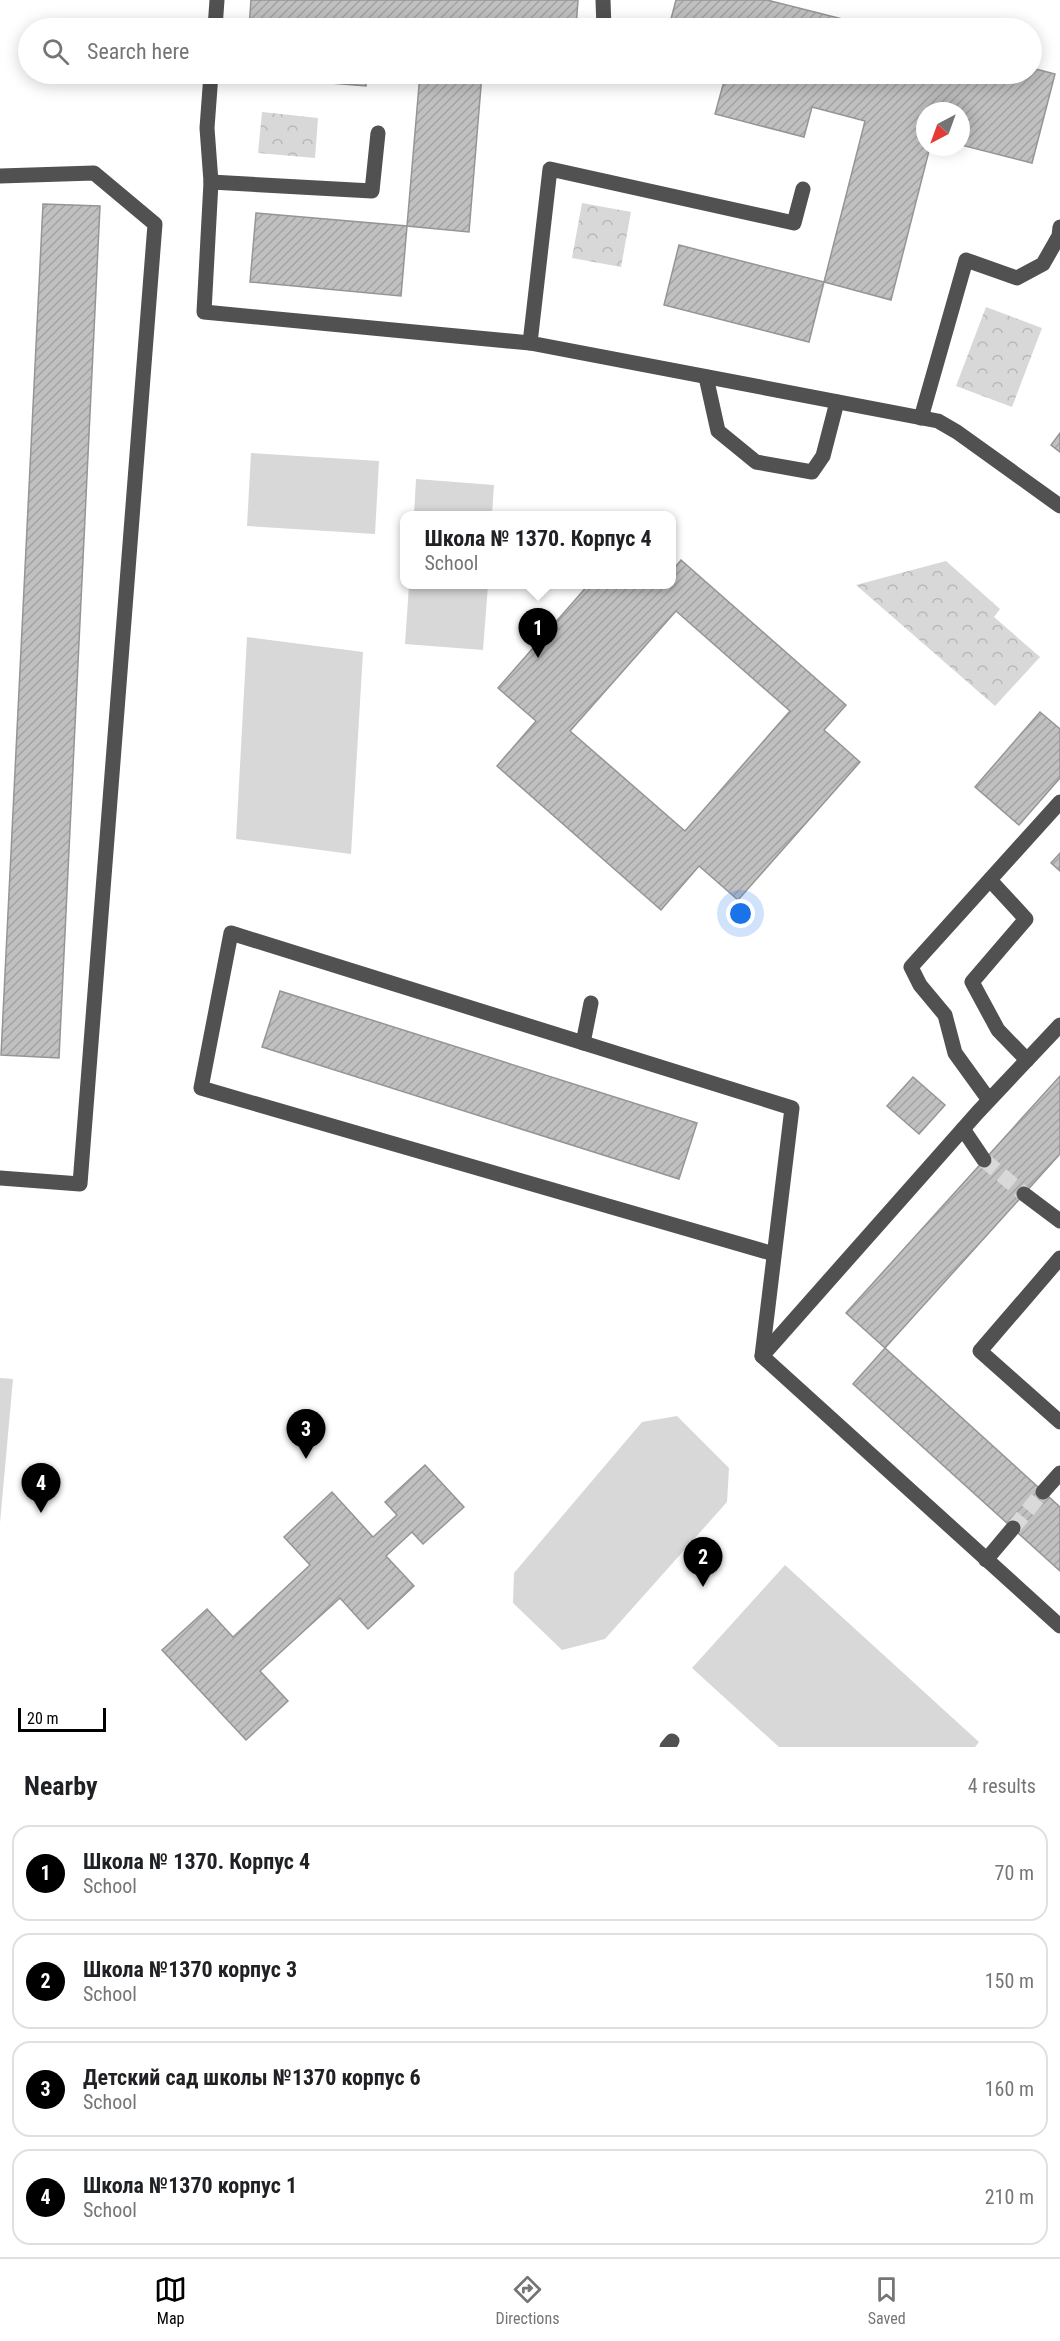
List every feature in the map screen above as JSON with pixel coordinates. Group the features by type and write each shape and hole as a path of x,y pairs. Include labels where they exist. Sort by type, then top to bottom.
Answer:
{"lane":[{"path":"216,18 217,0"},
{"path":"603,0 604,18"},
{"path":"210,84 207,128 211,182 204,312 530,343 921,418 938,422 957,432 1060,506"},
{"path":"211,182 372,191 378,133"},
{"path":"530,343 550,169 794,223 802,189"},
{"path":"0,177 94,173 155,224 80,1184 0,1178"},
{"path":"921,418 966,260 1017,278 1043,264 1059,236 1060,227"},
{"path":"706,377 718,431 756,462 812,472 823,456 837,402"},
{"path":"989,1100 955,1053 945,1016 920,985 911,967 1060,802"},
{"path":"990,880 1026,919 972,982 998,1030 1027,1060"},
{"path":"762,1356 792,1108 231,933 201,1088 774,1254"},
{"path":"583,1043 591,1003"},
{"path":"762,1356 963,1128 1060,1025"},
{"path":"963,1128 984,1160"},
{"path":"1024,1194 1060,1221"},
{"path":"1060,1258 980,1351 1060,1422"},
{"path":"762,1356 1060,1626"},
{"path":"1043,1492 1060,1473"},
{"path":"986,1560 1013,1528"}],"green space":[{"path":"262,112 318,118 315,158 258,153"},
{"path":"582,203 631,212 621,267 572,258"},
{"path":"986,307 1042,328 1012,407 956,386"},
{"path":"251,453 379,461 375,534 247,526"},
{"path":"416,479 494,485 492,511 414,511"},
{"path":"946,561 1000,609 994,617 1040,657 995,706 856,585"},
{"path":"409,589 488,589 483,650 405,644"},
{"path":"247,637 363,652 351,854 236,839"},
{"path":"0,1378 13,1379 0,1523"},
{"path":"677,1416 729,1468 727,1502 605,1639 562,1650 513,1603 514,1573 642,1422"},
{"path":"785,1565 979,1742 975,1747 779,1747 692,1668"}],"building":[{"path":"251,0 578,0 577,18 250,18"},
{"path":"676,0 767,0 838,18 671,18"},
{"path":"1042,71 1055,74 1032,163 970,147 970,102 916,102 916,156 928,156 891,300 824,282 865,121 812,107 804,137 715,114 723,84 1042,84"},
{"path":"342,84 366,84 366,86"},
{"path":"419,84 481,84 469,232 407,226"},
{"path":"43,204 100,206 59,1058 1,1055"},
{"path":"256,213 407,226 401,296 250,282"},
{"path":"679,245 824,282 809,342 664,305"},
{"path":"1060,433 1060,452 1051,445"},
{"path":"681,560 846,705 824,730 860,762 738,900 699,866 661,910 497,766 536,721 498,688 585,589 676,589 676,566","holes":["676,611 790,711 685,831 570,731"]},
{"path":"1040,712 1060,729 1060,778 1019,825 975,787"},
{"path":"1060,853 1060,871 1051,863"},
{"path":"280,991 697,1123 679,1179 262,1047"},
{"path":"1060,1076 1060,1154 885,1348 846,1313"},
{"path":"913,1077 945,1105 919,1134 887,1106"},
{"path":"885,1348 1060,1507 1060,1571 853,1384"},
{"path":"425,1465 464,1507 423,1544 412,1532 386,1556 414,1586 368,1629 340,1598 260,1671 288,1701 246,1740 162,1650 207,1609 233,1637 310,1565 284,1537 332,1492 373,1537 397,1515 385,1502"}],"tunnel":[{"path":"984,1160 1024,1194"},
{"path":"1013,1528 1043,1492"}],"place":[{"name":"Школа № 1370. Корпус 4","path":"538,658"},
{"name":"Детский сад школы №1370 корпус 6","path":"306,1459"},
{"name":"Школа №1370 корпус 1","path":"41,1513"},
{"name":"Школа №1370 корпус 3","path":"703,1587"}]}
